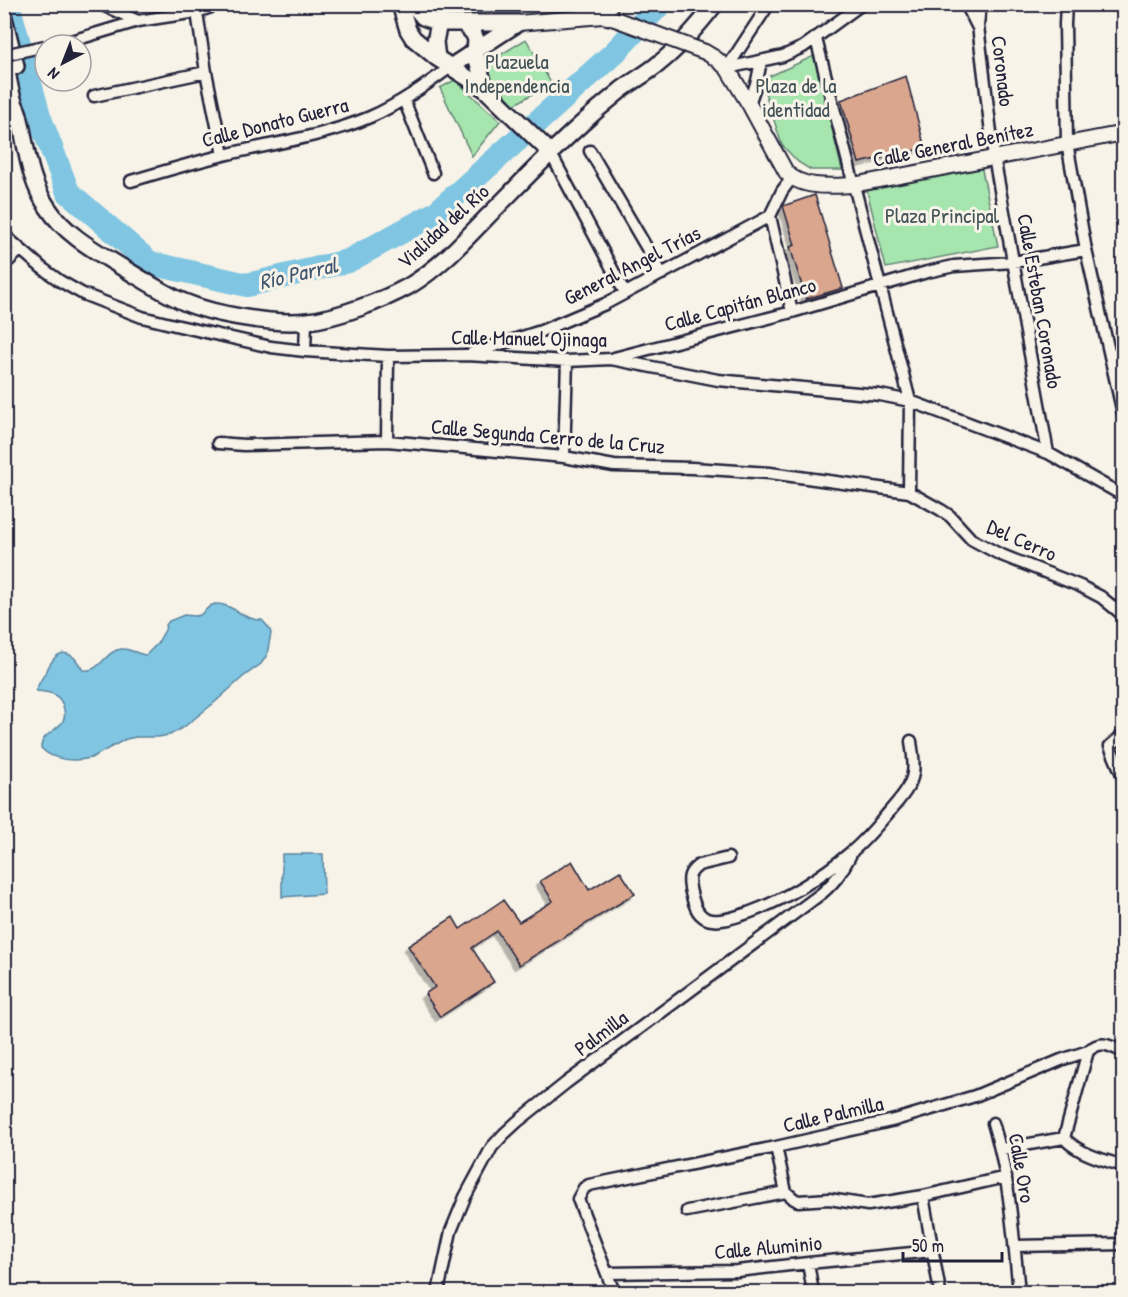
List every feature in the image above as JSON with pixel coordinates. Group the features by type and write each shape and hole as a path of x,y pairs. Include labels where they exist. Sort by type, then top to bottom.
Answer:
{"main road":[{"path":"400,4 408,30 413,38 437,58 485,89 550,152"},
{"path":"415,4 423,17 439,23 518,23"},
{"name":"Vialidad del Río","path":"4,57 33,179 40,196 59,222 92,249 185,303 227,315 274,321 306,322 340,314 385,298 408,287 427,274 466,239 550,152 603,104 673,51 715,4"},
{"name":"Vialidad del Río","path":"4,18 18,79 21,103 19,113"},
{"path":"437,58 435,42 439,23"},
{"path":"463,23 476,39 475,52 485,89"},
{"path":"452,66 518,23"}],"street":[{"path":"100,4 138,21"},
{"path":"93,34 138,21 197,12 220,4"},
{"path":"439,23 449,4"},
{"path":"592,4 609,18 705,52 727,68 749,104 780,164 791,178 770,216 792,312"},
{"path":"609,18 614,4"},
{"path":"727,68 770,4"},
{"path":"727,68 789,54 816,39 862,4"},
{"name":"Coronado","path":"966,4 978,26"},
{"name":"Coronado","path":"980,4 978,26 994,157"},
{"path":"1066,4 1067,143 1086,250 1124,418"},
{"path":"197,12 206,72 223,155"},
{"path":"518,23 609,18"},
{"path":"816,39 910,401 909,492"},
{"path":"4,57 33,49"},
{"path":"749,104 761,61"},
{"name":"Calle Donato Guerra","path":"130,181 223,155 342,128 404,100 452,66"},
{"path":"94,96 206,72"},
{"path":"404,100 433,173"},
{"name":"Calle General Benítez","path":"791,178 817,185 853,185 1124,133"},
{"path":"590,151 662,274"},
{"path":"550,152 625,293"},
{"name":"Calle Esteban Coronado","path":"994,157 1048,453"},
{"name":"General Angel Trías","path":"467,355 541,331 605,304 770,216"},
{"name":"Calle Manuel Ojinaga","path":"4,234 42,268 68,286 142,317 271,347 305,351 388,356 467,355 567,361 610,359 718,380 880,395 910,401 1048,453 1124,496"},
{"path":"4,265 20,250"},
{"name":"Calle Capitán Blanco","path":"610,359 792,312 906,277 954,266 1013,262 1086,250"},
{"path":"305,351 306,322"},
{"path":"1110,356 1124,353"},
{"path":"387,441 388,356"},
{"path":"564,457 567,361"},
{"name":"Calle Segunda Cerro de la Cruz","path":"218,443 244,445 387,441 564,457 614,466 770,472 909,492"},
{"name":"Del Cerro","path":"909,492 950,516 971,539 999,554 1080,586 1101,597 1124,616"},
{"path":"1124,734 1110,746 1124,779"},
{"path":"728,858 699,865 689,877 696,908 706,918 721,920 733,918 781,899 815,879 852,852 900,800 913,774 910,741"},
{"name":"Palmilla","path":"438,1293 452,1231 465,1197 492,1148 504,1134 566,1083 822,893 842,872 852,852"},
{"name":"Calle Palmilla","path":"607,1273 578,1198 580,1192 589,1185 895,1120 975,1096 1102,1043 1124,1052"},
{"path":"1064,1137 1090,1049"},
{"name":"Calle Oro","path":"993,1122 1006,1177 1019,1293"},
{"path":"1001,1149 1064,1137"},
{"path":"1064,1137 1079,1150 1124,1166"},
{"path":"776,1147 786,1192 798,1201 829,1199 868,1205 923,1196 1006,1177"},
{"path":"687,1211 786,1192"},
{"path":"923,1196 940,1293"},
{"path":"1014,1246 1124,1244"},
{"name":"Calle Aluminio","path":"607,1273 737,1271 933,1251"},
{"path":"808,1263 813,1293"},
{"path":"607,1273 614,1293"}],"green space":[{"path":"459,4 536,4 544,8 451,13"},
{"name":"Plazuela Independencia","path":"526,39 551,83 514,105 487,73 486,64"},
{"name":"Plaza de la identidad","path":"814,56 842,170 811,170 798,162 782,145 761,80"},
{"path":"455,80 500,121 472,156 440,88"},
{"name":"Plaza Principal","path":"981,165 998,246 886,268 867,191"}],"water":[{"path":"215,604 227,606 250,618 262,620 271,633 267,655 261,664 214,703 170,735 126,739 91,758 78,760 58,758 41,748 42,741 60,725 65,714 59,698 49,693 36,691 54,658 65,653 76,659 83,670 89,670 121,649 146,655 157,644 169,621 184,615 200,615"},
{"path":"282,854 323,854 324,894 282,897"}],"building":[{"path":"906,76 925,148 859,163 841,100"},
{"path":"815,195 843,288 806,299 790,247 795,245 783,206"},
{"path":"572,861 589,890 620,871 635,894 519,965 497,931 472,948 494,982 440,1017 425,994 435,987 408,946 453,917 460,929 503,900 519,922 553,901 540,881"}],"waterway":[{"name":"Río Parral","path":"8,4 39,116 68,192 150,263 247,285 348,261 436,213 614,53 660,4"}]}
